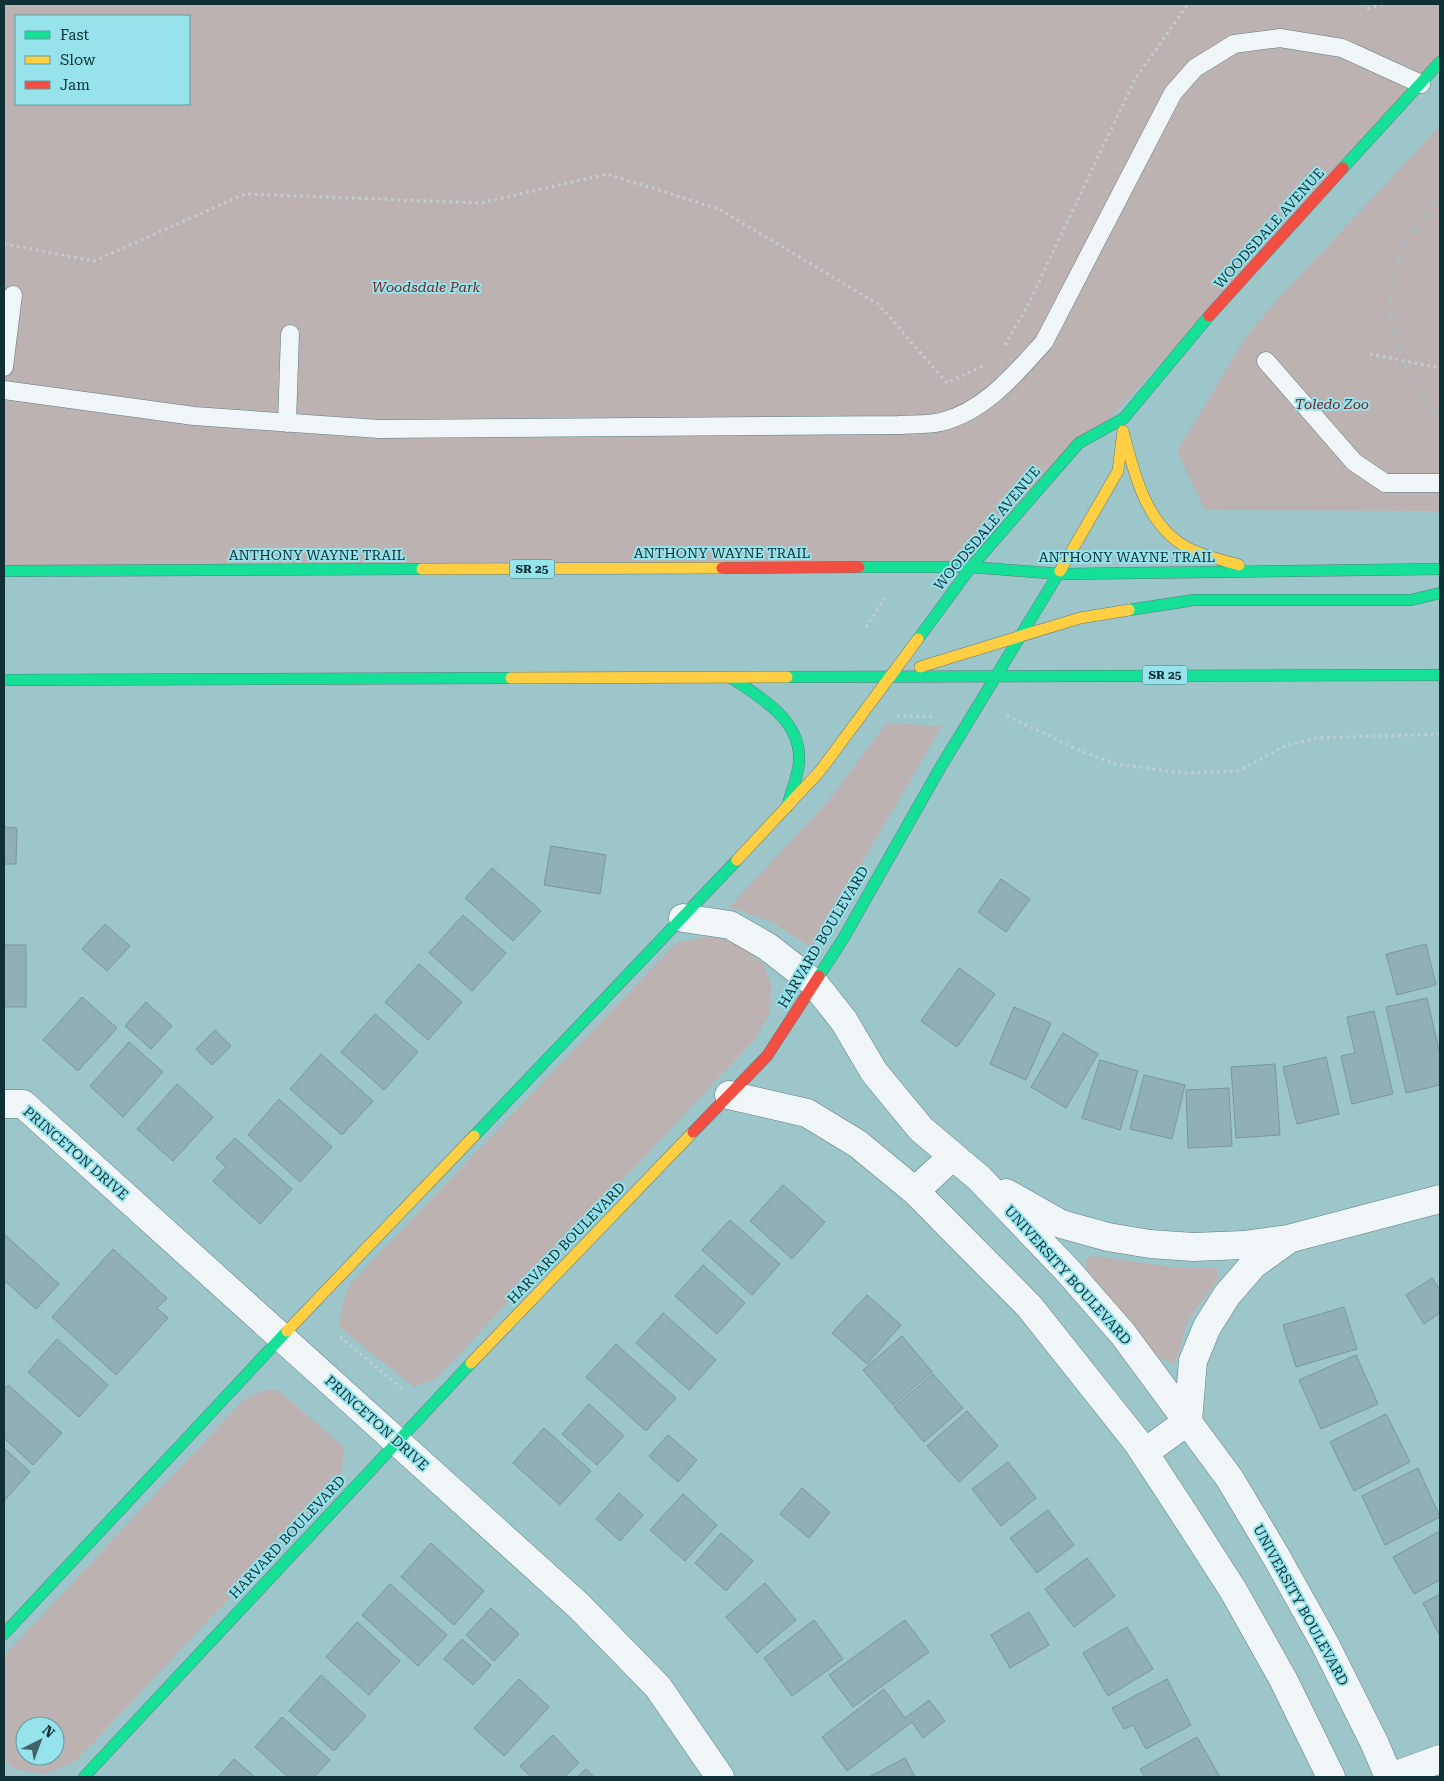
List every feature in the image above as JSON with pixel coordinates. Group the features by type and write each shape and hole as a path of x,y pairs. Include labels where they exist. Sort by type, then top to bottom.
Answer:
{"main road":[{"name":"WOODSDALE AVENUE","path":"889,676 971,567 1079,443 1124,418 1212,312 1440,62"},
{"path":"996,675 1060,574 1118,471 1124,418"},
{"path":"1123,431 1144,498 1164,530 1183,544 1255,571"},
{"name":"ANTHONY WAYNE TRAIL","path":"4,571 971,567 1060,574 1440,569"},
{"path":"4,1634 281,1337 787,807 820,771 889,676 1080,618 1194,600 1410,600 1440,593"},
{"name":"SR 25","path":"4,680 996,675 1440,675"},
{"name":"HARVARD BOULEVARD","path":"84,1777 396,1440 767,1056 843,938 996,675"},
{"path":"730,677 780,712 798,743 799,760 787,807"}],"street":[{"name":"UNIVERSITY BOULEVARD","path":"683,918 730,925 768,947 814,983 844,1021 874,1072 921,1129 961,1163 1068,1271 1122,1334 1230,1479 1325,1644 1390,1777"},
{"path":"729,1095 807,1113 858,1144 915,1191 1029,1306 1083,1372 1144,1453 1233,1590 1283,1679 1331,1777"},
{"name":"PRINCETON DRIVE","path":"4,1104 23,1104 579,1606 658,1686 720,1777"},
{"path":"915,1191 961,1163 1061,1224 1108,1237 1150,1244 1194,1247 1244,1245 1288,1239 1440,1199"},
{"path":"1144,1453 1188,1421 1193,1361 1207,1326 1227,1294 1253,1265 1288,1239"},
{"path":"1390,1777 1440,1759"}],"lane":[{"path":"4,390 194,416 379,430 899,425 941,422 978,407 1014,375 1044,342 1173,93 1195,68 1234,44 1280,38 1342,48 1421,84"},
{"path":"4,367 13,295"},
{"path":"287,423 290,334"},
{"path":"1266,361 1354,462 1385,483 1440,483"}],"path":[{"path":"1001,352 1027,307 1135,79 1188,4"},
{"path":"1362,4 1368,8 1386,4"},
{"path":"4,244 94,261 245,194 481,203 607,174 719,209 878,304 947,383 988,363"},
{"path":"1370,354 1440,368"},
{"path":"866,627 888,592"},
{"path":"891,716 938,717"},
{"path":"1007,716 1081,751 1116,764 1184,773 1238,771 1285,746 1316,738 1440,734"},
{"path":"340,1337 403,1389"}],"green space":[{"name":"Woodsdale Park","path":"4,4 1440,4 1440,63 971,567 4,573"},
{"name":"Toledo Zoo","path":"1440,126 1440,511 1205,510 1177,451 1246,337 1273,304"},
{"path":"886,723 942,726 812,948 770,921 729,907 829,800"},
{"path":"711,936 740,945 764,965 771,985 770,1013 756,1038 436,1379 414,1387 339,1327 342,1305 350,1284 676,943"},
{"path":"1094,1256 1171,1267 1217,1267 1219,1278 1188,1320 1175,1364 1158,1357 1086,1268 1086,1259"},
{"path":"267,1389 278,1390 344,1447 342,1470 330,1491 76,1761 65,1766 65,1716 15,1716 15,1766 64,1766 46,1774 15,1769 4,1760 4,1656 244,1399"}],"building":[{"path":"4,827 17,828 16,864 4,864"},
{"path":"551,846 606,855 600,894 544,885"},
{"path":"492,868 541,911 513,941 465,898"},
{"path":"1001,879 1030,899 1006,932 978,912"},
{"path":"463,915 506,953 472,991 429,953"},
{"path":"105,924 130,946 107,971 82,949"},
{"path":"1426,944 1436,985 1397,995 1386,954"},
{"path":"4,945 26,945 26,1007 4,1007"},
{"path":"419,964 462,1002 428,1040 385,1002"},
{"path":"959,968 995,994 957,1047 921,1021"},
{"path":"82,997 117,1028 78,1071 43,1040"},
{"path":"1427,998 1440,1055 1440,1085 1406,1093 1386,1007"},
{"path":"146,1002 172,1026 151,1049 125,1026"},
{"path":"1014,1007 1051,1023 1026,1080 990,1064"},
{"path":"1374,1011 1393,1094 1352,1104 1341,1056 1355,1053 1347,1017"},
{"path":"375,1014 418,1052 384,1090 341,1052"},
{"path":"215,1030 231,1046 212,1065 196,1049"},
{"path":"1063,1033 1098,1054 1066,1108 1031,1087"},
{"path":"129,1042 163,1072 123,1117 90,1086"},
{"path":"321,1054 373,1101 342,1135 290,1089"},
{"path":"1326,1057 1339,1114 1297,1124 1283,1067"},
{"path":"1100,1060 1138,1071 1120,1130 1082,1118"},
{"path":"1275,1064 1280,1135 1236,1138 1231,1067"},
{"path":"1144,1075 1185,1085 1172,1139 1130,1129"},
{"path":"177,1084 213,1117 173,1161 137,1129"},
{"path":"1229,1088 1232,1146 1188,1148 1186,1090"},
{"path":"279,1099 332,1147 300,1182 248,1135"},
{"path":"235,1138 292,1189 260,1224 213,1181 226,1167 216,1158"},
{"path":"783,1185 825,1222 792,1259 750,1221"},
{"path":"730,1220 780,1264 752,1295 702,1250"},
{"path":"4,1234 59,1284 36,1309 4,1280"},
{"path":"113,1249 167,1298 157,1308 168,1318 116,1375 52,1317"},
{"path":"703,1265 745,1303 717,1334 675,1296"},
{"path":"1432,1278 1440,1290 1440,1313 1424,1324 1406,1295"},
{"path":"867,1295 901,1325 867,1364 832,1333"},
{"path":"1344,1307 1357,1349 1296,1367 1283,1325"},
{"path":"663,1313 716,1360 689,1390 636,1343"},
{"path":"902,1336 932,1372 893,1405 863,1370"},
{"path":"57,1339 108,1385 79,1417 28,1372"},
{"path":"616,1344 676,1398 646,1431 586,1377"},
{"path":"1356,1355 1378,1404 1321,1429 1299,1380"},
{"path":"933,1374 963,1408 924,1442 894,1407"},
{"path":"8,1385 62,1433 33,1465 4,1438 4,1390"},
{"path":"589,1404 624,1436 597,1465 562,1434"},
{"path":"967,1411 998,1446 959,1482 927,1446"},
{"path":"1386,1414 1410,1462 1354,1491 1330,1442"},
{"path":"544,1428 591,1471 560,1505 513,1463"},
{"path":"668,1435 697,1460 678,1482 649,1456"},
{"path":"4,1448 30,1472 4,1501"},
{"path":"1008,1462 1036,1498 1001,1526 972,1489"},
{"path":"1418,1468 1440,1517 1385,1545 1362,1496"},
{"path":"802,1488 830,1512 809,1538 780,1514"},
{"path":"619,1493 643,1515 620,1541 596,1519"},
{"path":"683,1494 717,1525 685,1561 650,1530"},
{"path":"1048,1510 1074,1545 1037,1573 1010,1538"},
{"path":"1440,1531 1440,1580 1414,1594 1393,1557"},
{"path":"721,1533 753,1561 726,1591 695,1563"},
{"path":"431,1543 484,1591 454,1625 401,1577"},
{"path":"1087,1558 1115,1596 1074,1627 1045,1589"},
{"path":"765,1583 796,1620 757,1653 726,1617"},
{"path":"390,1584 447,1635 418,1666 362,1615"},
{"path":"1440,1594 1440,1636 1423,1603"},
{"path":"491,1608 519,1634 494,1661 466,1635"},
{"path":"1029,1612 1049,1645 1010,1668 991,1635"},
{"path":"814,1620 843,1659 792,1696 764,1658"},
{"path":"905,1620 929,1652 853,1707 829,1675"},
{"path":"357,1622 400,1661 369,1695 326,1657"},
{"path":"1127,1627 1153,1669 1108,1696 1083,1653"},
{"path":"462,1639 491,1665 473,1685 444,1659"},
{"path":"321,1675 366,1716 334,1751 289,1711"},
{"path":"519,1679 549,1707 504,1756 474,1728"},
{"path":"1167,1679 1191,1725 1146,1749 1133,1725 1124,1729 1112,1708"},
{"path":"884,1689 905,1718 929,1700 945,1721 923,1738 912,1722 847,1771 822,1737"},
{"path":"282,1717 330,1760 314,1777 288,1777 255,1747"},
{"path":"553,1735 579,1763 564,1777 531,1777 520,1766"},
{"path":"1197,1737 1220,1777 1145,1777 1140,1769"},
{"path":"905,1758 915,1777 869,1777"},
{"path":"234,1759 255,1777 218,1777"},
{"path":"586,1769 594,1777 577,1777"}],"railway":[{"path":"1440,199 1410,236 1400,255 1390,294 1391,315 1404,361 1419,392 1440,419"}],"traffic: fast":[{"path":"1343,168 1440,62"},
{"path":"918,639 971,567 1079,443 1124,418 1209,316"},
{"path":"859,567 971,567 1060,574 1440,569"},
{"path":"4,571 422,569"},
{"path":"819,976 843,939 940,768 1060,571"},
{"path":"1129,610 1194,600 1411,600 1440,593"},
{"path":"787,677 1440,675"},
{"path":"730,677 777,711 794,734 798,747 799,762 787,807"},
{"path":"4,680 511,678"},
{"path":"474,1136 737,860"},
{"path":"4,1634 287,1331"},
{"path":"84,1777 471,1363"}],"traffic: slow":[{"path":"1060,571 1118,471 1123,431"},
{"path":"1123,431 1137,481 1152,512 1162,526 1188,548 1207,556 1239,565"},
{"path":"422,569 722,568"},
{"path":"920,667 1080,618 1129,610"},
{"path":"737,860 820,771 918,639"},
{"path":"511,678 787,677"},
{"path":"471,1363 693,1132"},
{"path":"287,1331 474,1136"}],"traffic: jam":[{"path":"1209,316 1343,168"},
{"path":"722,568 859,567"},
{"path":"693,1132 767,1056 819,976"}]}
